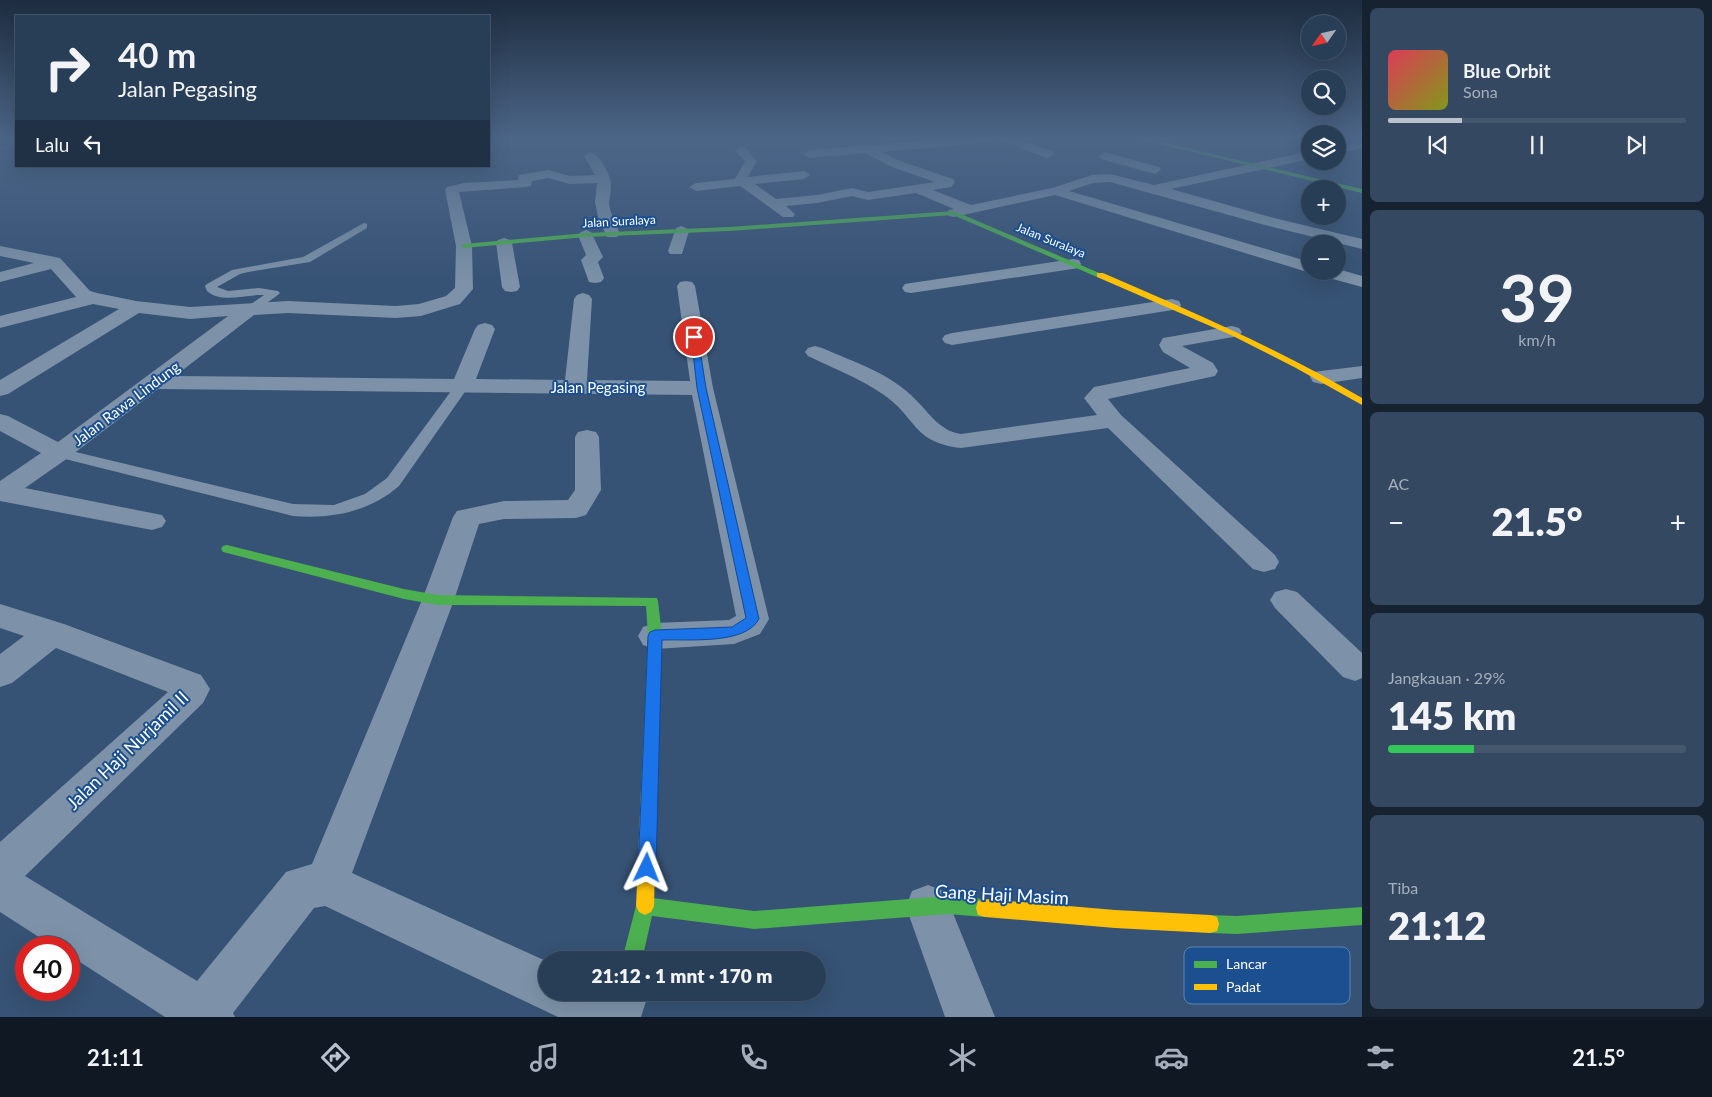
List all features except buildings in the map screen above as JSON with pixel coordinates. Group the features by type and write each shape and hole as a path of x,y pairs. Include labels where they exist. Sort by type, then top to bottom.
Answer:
{"street":[{"path":"0,251 54,262 84,295 136,307 190,313 288,307 396,312 421,310 453,300 464,289 464,246 452,190 455,188 477,186"},
{"path":"605,186 602,202 604,217 612,234"},
{"path":"751,186 801,225"},
{"path":"774,204 817,199 849,192 868,196 931,186"},
{"path":"954,213 1071,186"},
{"path":"1145,186 1270,222 1362,244"},
{"path":"1154,189 1165,186"},
{"path":"1343,186 1362,191"},
{"path":"917,189 968,209"},
{"path":"1055,191 1301,264"},
{"name":"Jalan Suralaya","path":"464,246 612,234 801,225 954,213 1232,332 1321,377 1362,402"},
{"path":"676,251 681,231"},
{"path":"586,236 595,257 589,260 595,278"},
{"path":"504,243 511,287"},
{"path":"0,277 54,262"},
{"path":"911,288 1073,264"},
{"path":"1346,277 1362,282"},
{"path":"655,636 734,632 748,625 753,619 702,388 686,286"},
{"path":"0,322 93,298"},
{"path":"575,387 582,299"},
{"path":"952,338 1172,305"},
{"path":"0,389 136,307"},
{"name":"Jalan Rawa Lindung","path":"1,492 58,453 250,309"},
{"path":"462,386 485,329"},
{"path":"1232,332 1170,342 1170,348 1205,368 1207,372 1102,392 1095,398 1113,420 1264,562"},
{"path":"815,352 886,387 900,397 931,432 945,440 961,442 1113,420"},
{"path":"1321,377 1362,372"},
{"name":"Jalan Pegasing","path":"154,382 702,388"},
{"path":"0,421 58,453"},
{"path":"326,884 438,600 467,517 504,510 576,508 588,490 587,437"},
{"path":"1,492 152,522"},
{"path":"227,549 404,594 438,600 652,601 655,636 645,906 634,951"},
{"path":"1286,600 1360,669"},
{"name":"Jalan Haji Nurjamil II","path":"0,616 52,633 189,685 192,689 190,693 0,870"},
{"path":"0,673 52,633"},
{"path":"0,886 204,1016 302,888 326,884 538,982"},
{"name":"Gang Haji Masim","path":"645,906 754,920 947,905 1115,919 1237,925 1362,916"},
{"path":"928,907 970,1017"},
{"path":"578,1001 608,1015 617,1013 622,1001"}],"lane":[{"path":"250,309 274,292 220,293 212,290 211,286 228,276 247,269 306,260 364,226"},
{"path":"58,453 293,510 314,513 328,512 360,504 386,490 462,386"}],"traffic: fast":[{"path":"1343,186 1362,191"},
{"path":"464,246 586,235 729,229 954,213 1100,275"},
{"path":"227,549 404,594 438,600 652,601 655,636 649,790"},
{"path":"634,951 645,906 754,920 947,905 985,908"},
{"path":"1210,924 1237,925 1362,916"}],"traffic: slow":[{"path":"1100,275 1201,318 1266,349 1331,383 1362,402"},
{"path":"645,906 649,790"},
{"path":"985,908 1115,919 1210,924"}],"route":[{"path":"647,868 655,636 734,632 748,625 753,619 702,388 694,337"}]}
